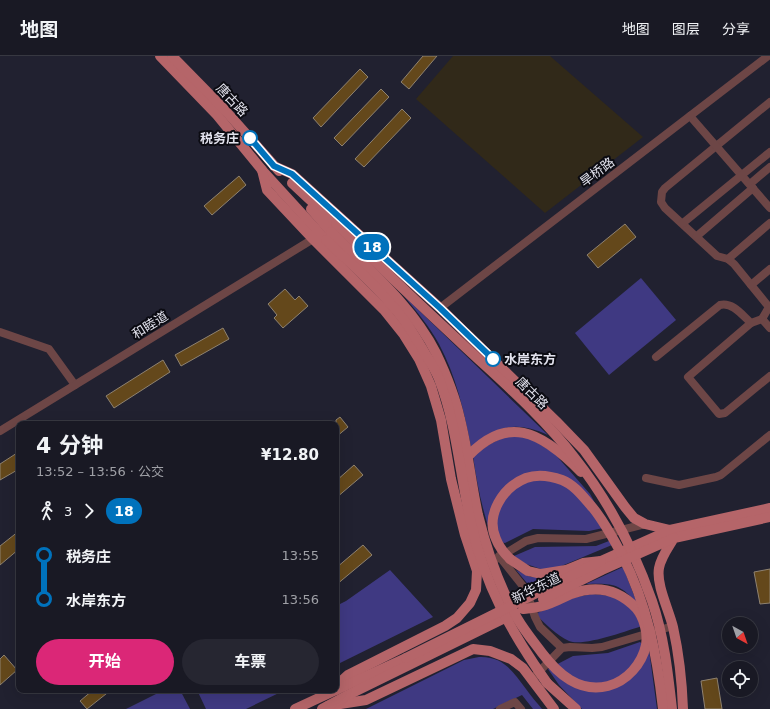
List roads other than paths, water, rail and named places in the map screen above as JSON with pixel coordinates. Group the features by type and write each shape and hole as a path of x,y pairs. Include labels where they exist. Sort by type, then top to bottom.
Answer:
{"main road":[{"name":"唐古路","path":"160,56 217,115 262,170 514,393 549,428 574,456 597,488 627,540 653,602 665,654 671,709"},
{"name":"唐古路","path":"172,56 224,109 274,166 331,232 373,286 399,314 416,337 439,378 452,423 471,525 491,588 510,626 528,656 566,709"},
{"path":"274,166 292,174 440,308 556,421 584,450 634,518 645,524 672,534 659,569 660,582 673,626 681,675 683,709"},
{"path":"262,170 267,190 313,239 384,310 404,335 419,359 431,386 441,420 451,479 465,535 477,571 476,590 470,603 457,618 445,626 348,675 339,683"},
{"path":"331,232 396,297 415,320 435,351 450,384 460,418 478,516 492,563 507,597 526,632 552,666 563,676 585,686 598,687 620,681 631,673 639,663 645,651 646,633 641,614 626,600 610,590 587,590 573,593 543,606 523,609"},
{"path":"451,479 464,460 491,438 503,433 514,432 525,433 538,437 552,445 597,488"},
{"path":"601,561 583,563 566,570 541,574 528,571 517,565 502,550 495,539 493,520 496,507 500,499 515,485 528,478 549,477 562,480 573,487 581,494 603,521 630,572 644,608 653,638 663,709"},
{"name":"新华东道","path":"325,707 408,661 601,561 672,534 770,508"},
{"name":"新华东道","path":"339,689 408,661 523,609 672,534 770,517"},
{"path":"325,707 366,700 473,649 490,651 511,659 523,668 554,709"},
{"path":"671,709 681,675"},
{"path":"548,683 576,709"},
{"name":"新华东道","path":"295,709 329,693"}],"street":[{"name":"旱桥路","path":"440,308 768,56"},
{"path":"770,102 662,192 661,202 665,208 717,256 728,259 734,264 769,307 762,319 751,323 688,377 719,414 725,413 770,376"},
{"path":"690,116 770,208"},
{"path":"683,223 770,152"},
{"path":"697,236 752,186 770,167"},
{"path":"728,259 770,223"},
{"name":"和睦道","path":"16,421 313,239"},
{"path":"751,285 770,269"},
{"path":"656,357 720,305 726,304 733,307 751,323"},
{"path":"762,319 770,328"},
{"path":"0,332 49,349 74,385"},
{"name":"和睦道","path":"0,431 16,421"},
{"path":"646,478 679,485 716,477 721,475 770,434"},
{"path":"477,571 499,556 526,541 538,538 586,539 645,524"},
{"path":"499,556 526,590 540,627 562,648"},
{"path":"531,680 562,648 602,647 673,626"},
{"path":"349,709 366,700"},
{"path":"500,709 515,702 521,709"}],"place":[{"name":"税务庄","path":"250,138"},
{"name":"水岸东方","path":"493,359"}]}
